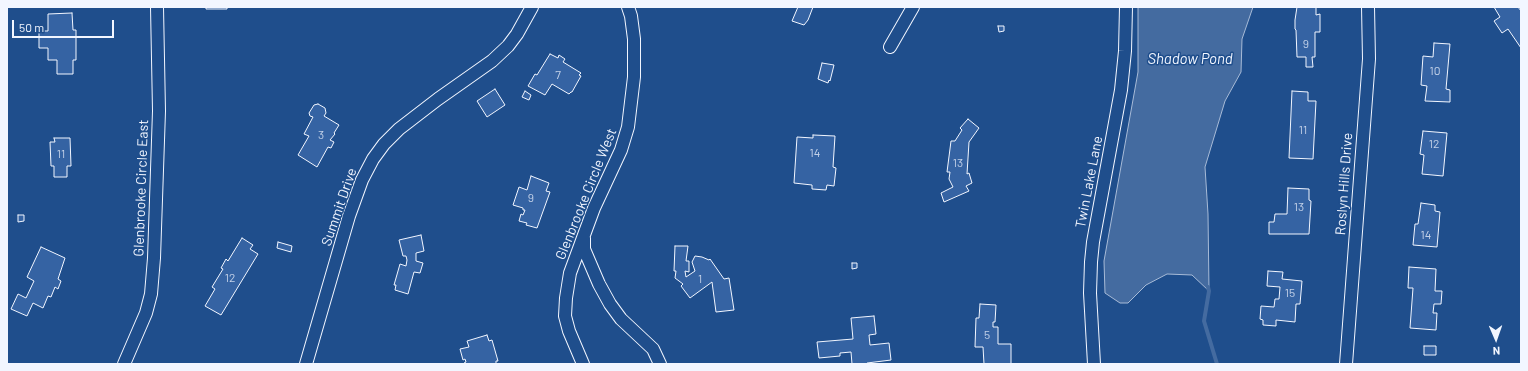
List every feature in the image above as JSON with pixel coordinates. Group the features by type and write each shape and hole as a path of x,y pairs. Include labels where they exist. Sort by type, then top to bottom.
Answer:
{"street":[{"name":"Glenbrooke Circle East","path":"124,364 146,313 151,294 154,258 159,111 157,7"},
{"name":"Summit Drive","path":"306,364 350,216 362,180 373,159 384,144 399,129 492,61 508,46 517,34 532,7"},
{"name":"Glenbrooke Circle West","path":"583,364 569,331 565,316 566,298 570,273 594,208 621,150 628,127 634,77 634,39 631,16 628,7"},
{"path":"890,47 912,7"},
{"name":"Twin Lake Lane","path":"1094,364 1090,293 1093,242 1121,90 1125,51 1126,7"},
{"name":"Roslyn Hills Drive","path":"1346,364 1369,58 1368,7"},
{"path":"584,235 584,249 599,284 610,304 621,319 653,349 660,364"}],"water":[{"name":"Shadow Pond","path":"1138,7 1253,7 1242,39 1241,72 1225,101 1205,167 1208,214 1209,291 1192,275 1167,274 1146,285 1128,303 1120,303 1105,293 1104,261 1138,72"}],"building":[{"path":"206,7 227,7 227,9 206,9"},
{"path":"798,7 813,7 808,20 804,25 792,21"},
{"path":"1297,7 1316,7 1316,15 1320,14 1320,32 1315,32 1315,57 1312,57 1313,67 1306,67 1306,57 1297,57 1295,20"},
{"path":"1494,7 1518,7 1521,11 1521,48 1508,29 1502,33 1494,21 1500,17"},
{"path":"72,13 73,30 76,30 76,60 73,60 73,74 57,74 57,60 48,60 48,48 39,48 39,31 48,31 48,14"},
{"path":"998,26 1004,26 1004,31 999,32"},
{"path":"1434,43 1450,44 1446,89 1450,90 1450,102 1425,101 1427,86 1421,85 1423,56 1433,57"},
{"path":"550,54 558,58 559,55 565,59 563,62 581,73 579,75 581,76 572,92 569,94 552,84 545,95 528,86"},
{"path":"822,63 834,65 830,81 829,80 828,83 818,79"},
{"path":"495,89 505,105 487,117 477,101"},
{"path":"525,91 531,95 529,100 522,97"},
{"path":"1292,91 1308,92 1308,101 1316,101 1313,159 1289,158"},
{"path":"318,104 325,108 326,113 324,116 339,125 334,133 335,134 330,140 334,142 331,148 328,147 317,167 298,155 309,136 304,134 313,117 310,116 309,113 314,105"},
{"path":"968,119 979,128 969,142 967,174 969,173 972,183 966,186 969,191 944,202 941,193 953,187 949,179 950,172 947,172 951,141 955,141 962,130 960,128"},
{"path":"1423,131 1447,133 1443,176 1422,174 1424,155 1420,154"},
{"path":"813,135 835,136 833,167 836,168 834,186 827,185 826,190 812,189 812,185 794,183 797,137 813,138"},
{"path":"54,138 70,138 71,166 67,166 67,177 54,177 54,166 51,166 50,142 55,142"},
{"path":"531,176 549,183 546,191 550,192 537,228 519,221 521,214 523,215 525,210 513,205 519,187 527,190"},
{"path":"1288,188 1309,189 1309,200 1311,201 1309,234 1269,234 1269,222 1274,222 1275,214 1287,214"},
{"path":"1421,203 1435,205 1435,211 1440,212 1437,247 1413,245 1415,224 1418,224"},
{"path":"18,215 24,215 24,221 18,222"},
{"path":"421,235 424,251 416,253 416,261 423,263 420,273 414,272 408,294 395,290 396,285 394,285 400,264 406,266 407,260 406,256 403,256 399,240"},
{"path":"242,238 253,245 250,249 258,254 221,315 205,306 215,289 212,287 223,269 221,268 226,259 228,261"},
{"path":"278,242 292,246 291,252 277,248"},
{"path":"675,246 688,246 686,261 689,261 689,272 685,271 686,277 695,271 692,262 695,256 710,259 724,279 729,278 734,310 716,312 712,282 690,298 681,286 683,284 675,278"},
{"path":"41,247 65,258 58,279 61,281 58,289 55,287 51,297 48,296 43,308 33,303 27,316 11,309 18,294 26,298 34,281 27,277"},
{"path":"852,263 857,263 857,268 852,269"},
{"path":"1409,267 1436,269 1435,291 1442,291 1441,304 1434,304 1433,313 1437,313 1436,330 1410,328 1413,288 1408,288"},
{"path":"1268,271 1283,272 1282,279 1302,281 1300,304 1296,304 1295,322 1276,320 1276,326 1263,325 1263,320 1260,319 1261,306 1274,307 1275,299 1279,299 1280,287 1267,286"},
{"path":"980,304 996,305 995,322 993,322 993,327 998,327 998,344 1011,344 1011,364 984,364 983,347 975,347 976,318 979,318"},
{"path":"874,316 876,334 869,335 870,345 889,343 891,360 867,363 868,364 852,364 851,352 840,353 840,356 819,358 817,342 853,339 851,318"},
{"path":"487,335 489,341 492,340 498,361 496,361 496,364 465,364 465,359 463,360 460,349 469,347 467,341"},
{"path":"1424,346 1436,346 1436,355 1424,355"}],"waterway":[{"path":"1208,287 1209,291 1204,321 1217,364"}]}
